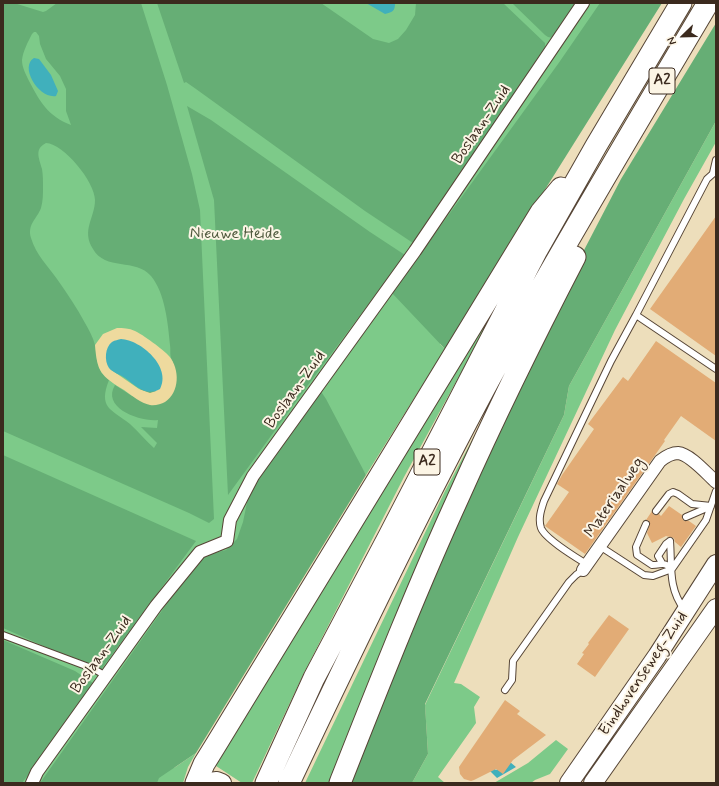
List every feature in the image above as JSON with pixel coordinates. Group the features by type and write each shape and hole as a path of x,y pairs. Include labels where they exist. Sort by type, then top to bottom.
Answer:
{"highway":[{"name":"A2","path":"266,783 314,678 393,530 537,250 596,146 682,3"},
{"name":"A2","path":"290,783 404,544 486,387 617,157 708,4"},
{"name":"A2","path":"196,783 204,764 541,212 596,146"},
{"name":"A2","path":"340,783 408,614 459,496 505,397 590,228 617,157"}],"main road":[{"name":"Eindhovenseweg-Zuid","path":"569,783 686,612 716,564"},
{"name":"Eindhovenseweg-Zuid","path":"593,783 716,608"},
{"path":"202,783 217,781 222,783"}],"street":[{"name":"Boslaan-Zuid","path":"32,783 37,772 156,606 200,552 227,541 230,520 253,476 415,251 582,3"},
{"name":"Materiaalweg","path":"586,568 660,460 677,453 689,458 716,482"}],"lane":[{"path":"505,690 512,680 513,661 569,582 586,568 543,533 540,524 541,511 544,501 611,361 707,179 714,172 716,160"},
{"path":"636,314 716,369"},
{"path":"601,547 644,575 653,576 672,569 706,520 716,491"},
{"path":"656,511 669,494 673,492 692,504 711,506"},
{"path":"686,517 711,506"},
{"path":"646,524 636,547 637,555 652,565 662,563 667,564 672,569"},
{"path":"662,563 658,556 666,544 670,541 672,584 677,599 686,612"},
{"path":"3,635 94,669 106,676"}],"green space":[{"name":"Nieuwe Heide","path":"3,3 656,3 440,344 445,349 366,475 362,469 174,768 196,753 188,767 183,783 3,783"},
{"path":"3,3 14,3 43,12 57,3 141,3 167,85 192,174 200,210 214,519 209,523 3,431","holes":["34,32 36,32 39,36 40,44 46,59 60,76 66,89 66,111 71,125 56,117 46,108 41,102 24,71 22,60 27,43","46,143 61,150 77,165 94,192 95,200 88,236 93,249 98,256 105,260 137,267 145,271 151,276 160,291 167,318 173,362 132,396 115,385 112,393 113,400 124,412 142,419 158,420 157,428 141,427 157,443 154,448 130,424 108,407 105,397 109,380 99,368 92,336 72,301 39,255 33,244 30,229 41,208 43,198 43,174 38,154 42,145"]},
{"path":"157,3 321,3 373,39 389,43 398,39 406,30 415,15 416,3 503,3 545,43 545,47 413,243 365,211 186,82 184,83"},
{"path":"512,3 579,3 553,38 545,35"},
{"path":"600,3 662,3 445,349 392,293 558,64"},
{"path":"716,23 716,121 569,386 564,415 425,704 428,754 412,783 351,783 468,489 544,327 621,179"},
{"path":"187,106 211,120 405,255 228,495 214,200"},
{"path":"716,121 716,142 684,199 615,330 518,537 454,683 461,684 480,697 474,707 476,723 438,777 445,783 412,783 428,754 425,705 564,415 569,386"},
{"path":"562,188 404,477 304,673 252,783 242,783 213,764"},
{"path":"556,282 338,783 305,783 445,491"},
{"path":"320,390 366,475 196,753 159,778 157,783 40,783 195,564 207,555 226,550 237,539 243,522 250,488"},
{"path":"3,455 196,541 100,671 3,628"},
{"path":"3,640 75,671 93,683 53,743 22,783 3,783"},
{"path":"556,740 568,749 550,774 531,783 494,783 528,763"}],"sand":[{"path":"117,328 130,329 148,339 166,353 173,361 177,374 176,386 170,398 158,405 147,404 133,397 105,377 97,361 95,345 103,334","holes":["110,369 156,391 150,393 139,389"]}],"water":[{"path":"366,3 395,3 395,6 393,11 385,14"},
{"path":"34,58 39,59 51,75 58,91 56,96 50,96 43,93 33,82 29,68 30,62"},
{"path":"121,339 137,344 152,356 162,372 163,381 160,389 150,392 141,390 109,368 106,362 108,347 115,340"},
{"path":"477,756 496,770 510,762 516,767 497,778 476,757"}],"building":[{"path":"716,216 716,356 650,309"},
{"path":"656,341 716,383 716,441 681,416 585,554 545,526 569,492 557,484 594,429 588,424 623,377 628,381"},
{"path":"669,506 682,515 684,521 689,521 696,526 681,547 675,542 674,538 666,536 652,543 647,533 650,523 646,520 652,511 654,515 659,514 661,516"},
{"path":"609,615 629,629 595,677 577,664 584,654 582,653 589,644 588,643"},
{"path":"505,700 520,711 517,714 546,735 513,760 503,774 496,769 471,781 464,779 460,774 459,767"}]}
